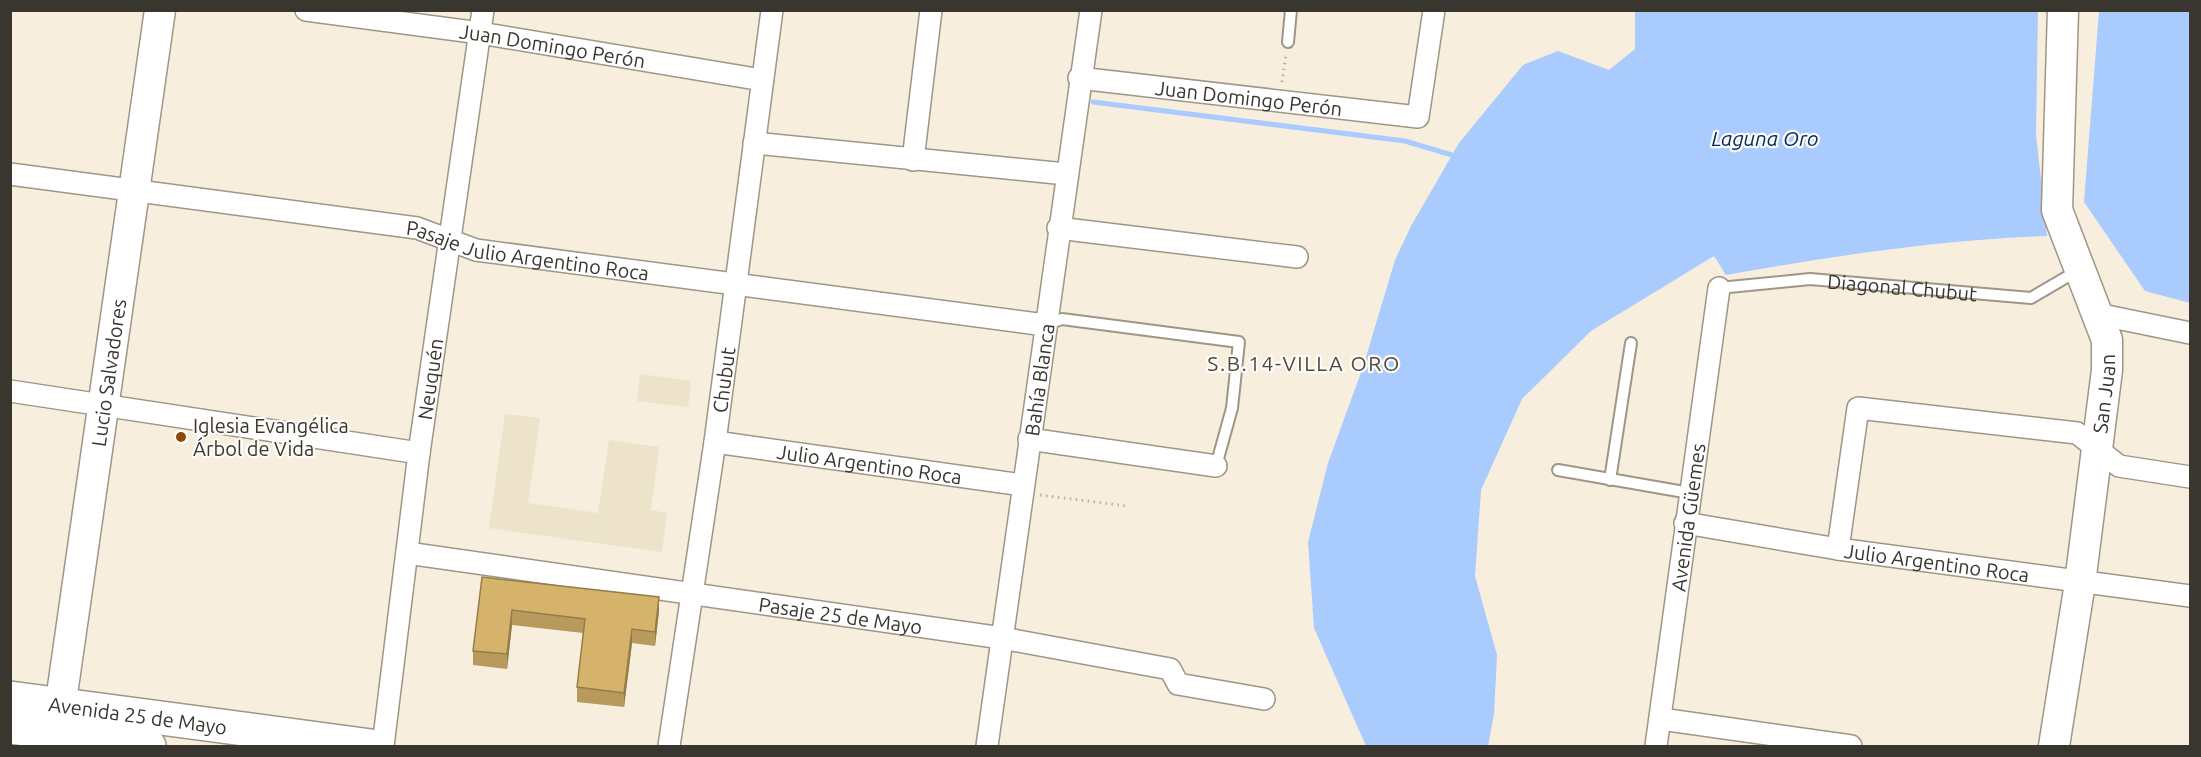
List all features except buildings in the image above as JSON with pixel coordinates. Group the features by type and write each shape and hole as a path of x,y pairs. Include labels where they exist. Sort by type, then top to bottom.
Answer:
{"main road":[{"name":"Avenida 25 de Mayo","path":"10,698 58,719 149,747"},
{"name":"Avenida 25 de Mayo","path":"10,727 58,719 371,747"}],"street":[{"name":"Lucio Salvadores","path":"58,719 160,10"},
{"name":"Juan Domingo Perón","path":"306,10 480,33 762,80"},
{"name":"Neuquén","path":"383,747 419,453 483,10"},
{"name":"Chubut","path":"669,747 691,592 716,442 734,286 772,10"},
{"path":"913,160 931,10"},
{"name":"Bahía Blanca","path":"987,747 1079,78 1091,10"},
{"name":"Juan Domingo Perón","path":"1079,78 1418,117 1434,10"},
{"name":"San Juan","path":"2054,747 2080,583 2108,370 2107,340 2057,210 2063,10"},
{"path":"754,143 1066,174"},
{"name":"Pasaje Julio Argentino Roca","path":"10,174 417,228 476,250 734,286 1045,325"},
{"path":"1058,228 1297,257"},
{"name":"Avenida Güemes","path":"1656,747 1719,288"},
{"path":"2097,314 2190,333"},
{"path":"10,391 419,453"},
{"path":"1838,549 1858,408 2077,432 2119,466 2190,477"},
{"path":"1029,439 1216,466"},
{"name":"Julio Argentino Roca","path":"716,442 1023,485"},
{"name":"Julio Argentino Roca","path":"1685,523 1838,549 2190,596"},
{"name":"Pasaje 25 de Mayo","path":"407,553 1002,638 1170,669 1178,684 1264,699"},
{"path":"1661,719 1851,747"}],"lane":[{"path":"1288,42 1291,10"},
{"name":"Diagonal Chubut","path":"1719,288 1810,279 2031,298 2080,270"},
{"path":"1045,325 1062,319 1239,342 1232,408 1216,466"},
{"path":"1610,480 1631,343"},
{"path":"1557,470 1690,493"}],"path":[{"path":"1279,102 1288,42"},
{"path":"1023,485 1036,494 1127,506"}],"shaded area":[{"path":"640,374 691,381 688,407 637,401"},
{"path":"505,414 540,418 528,503 598,513 609,440 659,447 651,510 667,513 662,552 489,528"}],"water":[{"name":"Laguna Oro","path":"1635,11 2038,11 2036,134 2047,236 1966,241 1886,250 1726,275 1714,256 1591,331 1522,399 1481,490 1475,576 1497,655 1494,714 1488,746 1366,746 1314,628 1308,542 1328,463 1363,367 1395,260 1411,226 1459,143 1523,65 1558,51 1609,70 1635,49"},
{"path":"2099,11 2190,11 2190,303 2145,291 2084,202"}],"waterway":[{"path":"1093,102 1405,141 1452,155"}],"place":[{"name":"Iglesia Evangélica Árbol de Vida","path":"181,437"}],"district":[{"name":"S.B.14-VILLA ORO","path":"1304,363"}]}
